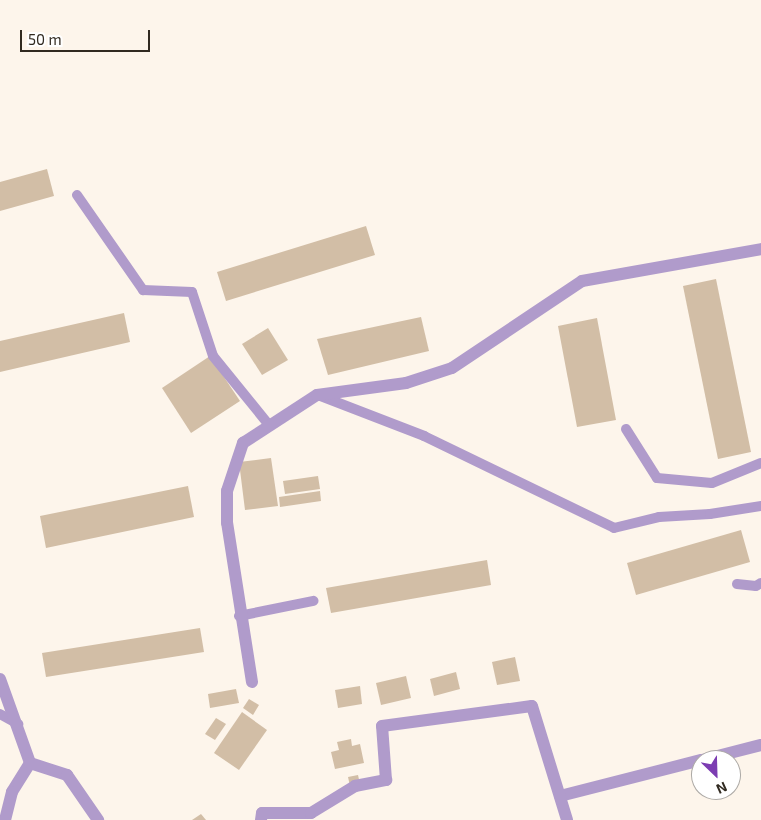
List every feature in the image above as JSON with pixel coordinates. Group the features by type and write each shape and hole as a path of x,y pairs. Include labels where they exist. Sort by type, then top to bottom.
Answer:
{"street":[{"path":"252,682 240,616 227,523 227,491 243,443 317,395 406,383 452,368 582,281 761,249"},
{"path":"0,679 18,724 30,763 12,792 4,818"},
{"path":"260,820 262,813 311,813 355,786 386,780 382,726 532,706 567,820"},
{"path":"741,750 761,745"},
{"path":"30,763 67,775 98,820"},
{"path":"560,796 691,763"}],"lane":[{"path":"77,195 143,290 192,292 213,356 269,425"},
{"path":"317,395 424,436 614,528 659,517 710,514 761,506"},
{"path":"626,429 657,478 712,483 761,463"},
{"path":"737,584 756,586 761,583"},
{"path":"240,616 313,601"},
{"path":"0,714 18,724"}],"building":[{"path":"47,169 54,196 0,211 0,182"},
{"path":"366,226 375,255 226,301 217,272"},
{"path":"716,279 751,452 718,459 683,286"},
{"path":"124,313 130,342 0,372 0,341"},
{"path":"421,317 429,351 328,375 317,339"},
{"path":"597,318 616,420 577,427 558,326"},
{"path":"268,328 288,360 262,375 242,344"},
{"path":"210,356 240,401 191,433 162,388"},
{"path":"271,458 278,506 245,510 239,462"},
{"path":"318,476 320,489 285,494 283,481"},
{"path":"188,486 194,517 46,548 40,516"},
{"path":"320,491 321,501 280,507 279,497"},
{"path":"741,530 750,562 636,595 627,563"},
{"path":"487,560 491,585 331,613 326,588"},
{"path":"200,628 204,652 46,677 42,653"},
{"path":"515,657 520,681 497,685 492,662"},
{"path":"456,672 460,689 434,696 430,679"},
{"path":"406,676 411,698 381,705 376,683"},
{"path":"360,686 362,704 338,708 335,690"},
{"path":"236,689 239,703 210,708 208,694"},
{"path":"249,699 259,705 253,715 243,708"},
{"path":"242,712 267,730 239,770 214,753"},
{"path":"216,718 226,724 215,740 205,734"},
{"path":"351,739 352,746 360,744 364,763 335,769 331,752 339,750 337,742"},
{"path":"358,775 360,784 350,786 348,777"},
{"path":"201,814 206,820 192,820"}]}
